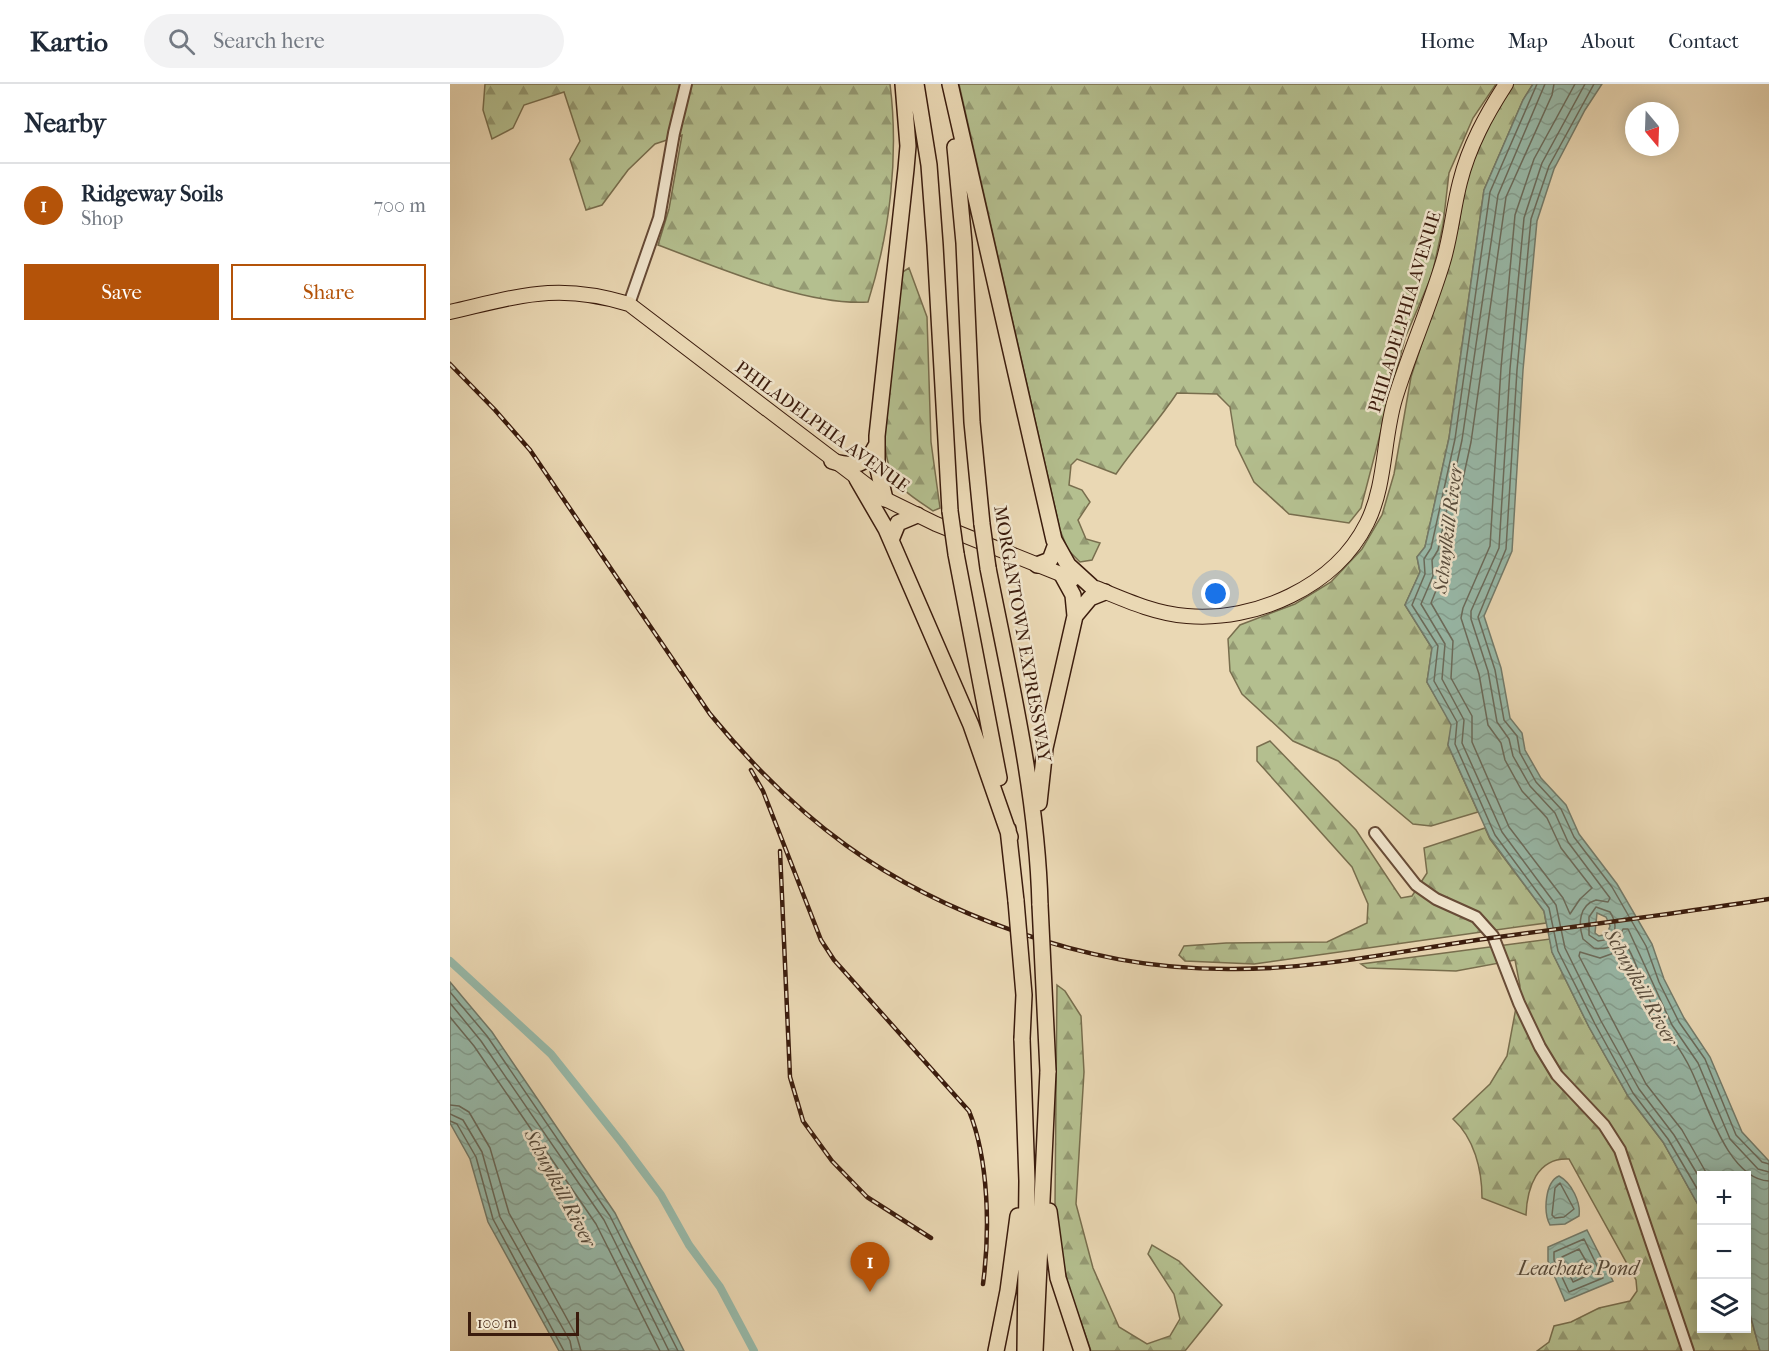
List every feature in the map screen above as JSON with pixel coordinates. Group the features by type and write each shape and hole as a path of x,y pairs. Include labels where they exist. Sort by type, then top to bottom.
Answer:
{"highway":[{"path":"885,499 878,474 877,444 906,169 907,136 903,84"},
{"path":"916,84 929,165 950,511 956,554 1010,837 1024,995 1022,1039 1025,1097 1024,1351"},
{"name":"MORGANTOWN EXPRESSWAY","path":"944,84 957,162 972,422 982,524 1039,845 1048,1071 1047,1119"},
{"path":"950,84 1056,544 1068,565 1098,589 1075,616"},
{"path":"832,461 849,466 861,464 871,456 877,444"},
{"path":"857,479 878,512 891,540 971,725 1010,837"},
{"path":"891,540 898,524 916,516"},
{"path":"1037,566 1050,560 1056,544"},
{"path":"1039,845 1040,776 1075,616 1073,595 1062,575"},
{"path":"996,1351 1016,1231 1025,1097"},
{"path":"1035,1351 1047,1119"},
{"path":"1047,1119 1047,1186 1051,1237 1064,1300 1082,1351"}],"main road":[{"name":"PHILADELPHIA AVENUE","path":"450,312 549,292 595,294 629,304 832,461 885,499 916,516 1141,606 1185,616 1237,614 1279,602 1296,594 1350,549 1367,523 1375,501 1394,401 1442,266 1464,168 1482,122 1506,84"}],"street":[{"path":"629,304 658,224 674,133 686,84"},
{"path":"1375,833 1416,885 1436,899 1476,917 1493,936 1525,1018 1552,1068 1599,1118 1616,1142 1688,1351"}],"green space":[{"path":"485,84 890,84 893,111 891,194 882,249 868,302 844,302 790,292 734,274 658,245 669,209 682,135 655,144 628,170 602,205 586,210 570,159 580,141 564,92 524,105 513,128 492,139 483,110"},
{"path":"959,84 1496,84 1473,118 1449,173 1443,225 1432,275 1405,338 1361,508 1349,523 1289,514 1254,482 1236,445 1230,407 1217,394 1177,393 1116,474 1077,459 1071,465 1069,485 1082,490 1090,502 1078,520 1086,539 1100,543 1092,560 1080,562 1068,550 1060,530"},
{"path":"1513,84 1533,84 1523,100 1484,190 1449,438 1425,547 1417,557 1420,572 1405,605 1432,648 1427,682 1452,725 1448,745 1478,812 1431,826 1413,824 1338,761 1293,741 1242,694 1230,671 1228,639 1240,625 1295,604 1331,582 1362,549 1382,515 1394,474 1411,377 1459,224 1465,182 1483,133"},
{"path":"909,268 927,317 931,442 940,508 933,511 899,485 892,474 886,455 884,405 890,347 901,273"},
{"path":"1270,741 1356,830 1401,898 1412,896 1427,873 1424,848 1485,828 1490,839 1544,911 1546,923 1254,964 1185,961 1179,955 1184,946 1226,943 1327,942 1367,923 1368,904 1352,867 1257,761 1257,747"},
{"path":"1550,939 1552,952 1589,1027 1628,1096 1663,1142 1697,1203 1697,1333 1751,1333 1751,1318 1760,1351 1537,1351 1549,1342 1554,1326 1571,1322 1599,1308 1630,1301 1637,1291 1636,1280 1569,1159 1549,1163 1536,1176 1529,1195 1526,1215 1482,1198 1475,1155 1466,1135 1453,1119 1490,1084 1507,1056 1520,986 1515,960 1456,971 1367,968 1361,964"},
{"path":"1057,985 1065,991 1081,1016 1084,1072 1076,1204 1093,1268 1119,1327 1147,1344 1170,1336 1180,1319 1174,1294 1148,1254 1152,1245 1179,1261 1222,1305 1185,1351 1091,1351 1068,1285 1055,1206"}],"water":[{"name":"Schuylkill River","path":"1533,84 1602,84 1585,110 1554,169 1537,221 1523,370 1512,551 1484,616 1501,668 1510,718 1522,733 1525,750 1541,778 1566,805 1579,834 1617,884 1652,944 1664,979 1684,1018 1710,1057 1742,1132 1769,1161 1769,1351 1760,1351 1751,1318 1751,1171 1697,1171 1697,1203 1663,1142 1628,1096 1589,1027 1552,952 1544,911 1490,838 1448,745 1451,725 1427,682 1432,648 1405,605 1420,572 1417,557 1425,547 1449,438 1484,190 1523,100","holes":["1597,913 1606,917 1610,926 1607,934 1599,936 1595,933"]},
{"name":"Schuylkill River","path":"450,982 492,1032 615,1213 684,1351 559,1351 488,1222 470,1159 450,1123"},
{"name":"Leachate Pond","path":"1559,1176 1568,1183 1575,1194 1579,1205 1579,1216 1565,1224 1550,1225 1546,1213 1548,1191 1554,1179"},
{"name":"Leachate Pond","path":"1587,1230 1613,1281 1565,1301 1548,1261 1548,1247"}],"waterway":[{"path":"450,961 551,1054 622,1143 661,1195 689,1245 720,1287 754,1351"}],"railway":[{"path":"450,364 530,450 710,714 743,752 810,817 846,845 884,871 967,913 1041,940 1093,954 1145,964 1228,969 1292,966 1357,959 1769,899"},
{"path":"751,770 763,791 821,940 834,960 969,1111 981,1151 986,1196 987,1242 983,1284"},
{"path":"780,851 790,1077 803,1121 832,1161 867,1197 931,1238"}],"place":[{"name":"Ridgeway Soils","path":"870,1292"}]}
